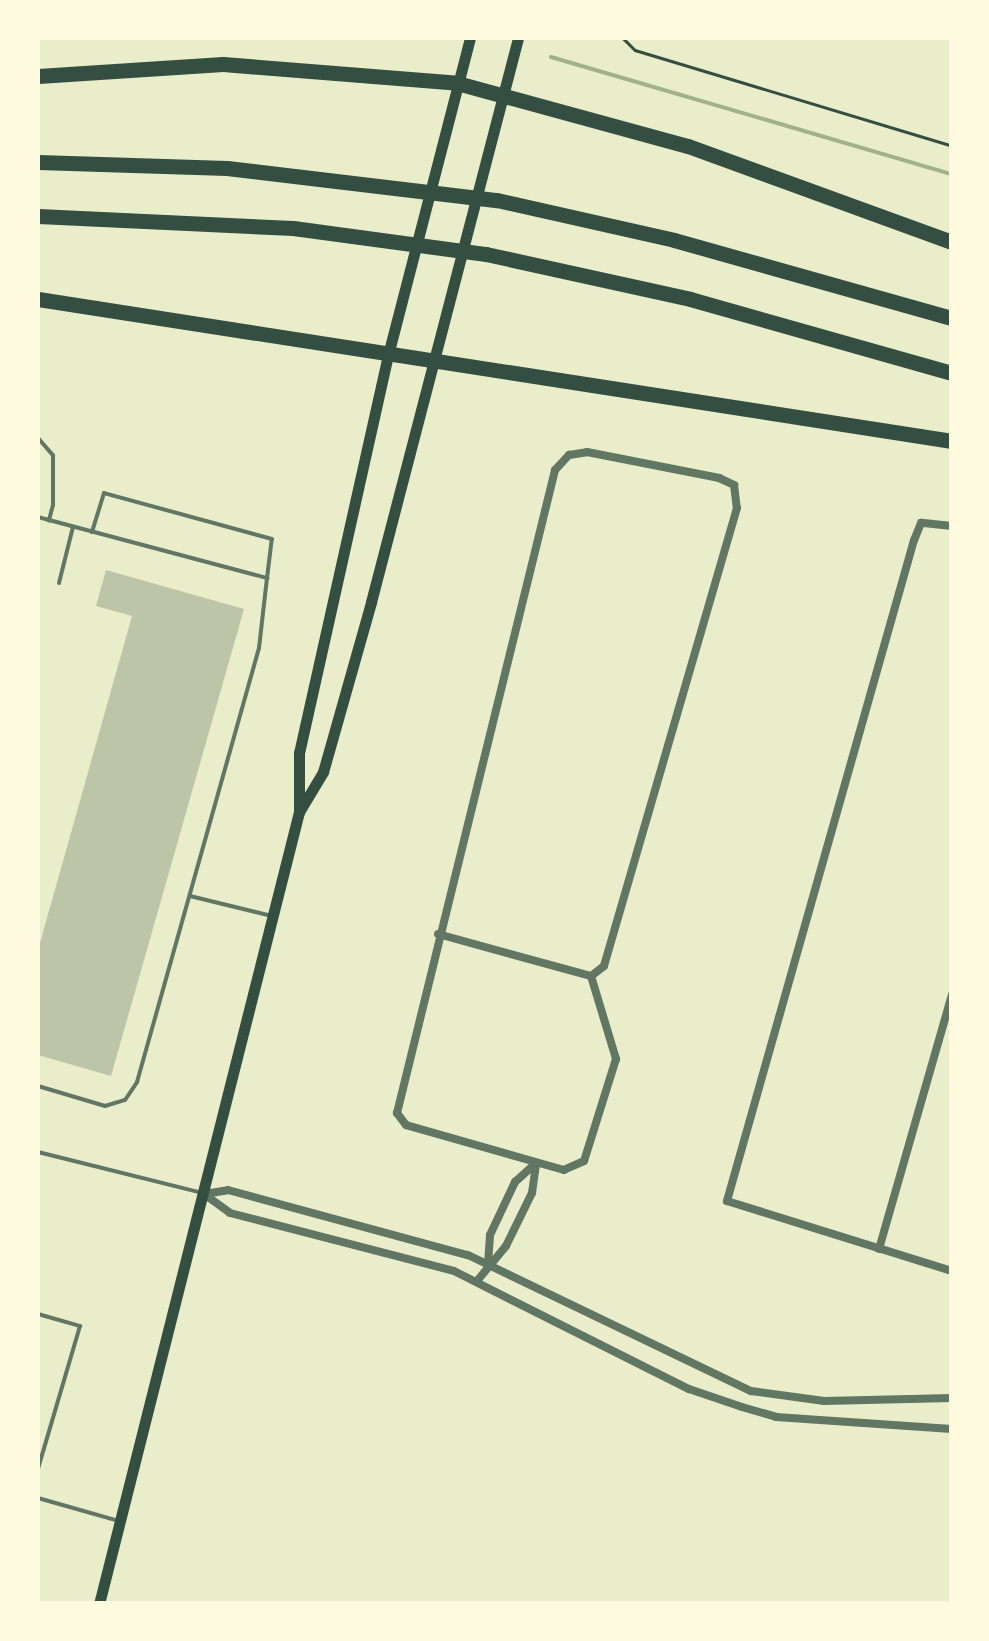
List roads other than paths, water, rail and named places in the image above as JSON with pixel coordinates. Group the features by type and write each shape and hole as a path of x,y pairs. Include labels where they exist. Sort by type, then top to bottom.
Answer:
{"highway":[{"path":"38,76 223,64 457,82 688,146 952,242"},
{"path":"38,162 227,168 482,198 674,240 952,318"},
{"path":"38,216 261,225 486,254 690,299 952,373"},
{"path":"38,299 952,440"}],"main road":[{"path":"99,1604 298,812 296,768 389,351 470,38"},
{"path":"298,812 323,772 445,328 518,38"}],"street":[{"path":"586,452 719,478 734,485 737,508 604,966 592,976 616,1059 584,1160 564,1170 536,1163 406,1125 396,1113 554,470 569,455 586,452"},
{"path":"952,526 921,523 914,540 728,1181 727,1201 742,1209 952,1270"},
{"path":"438,934 592,976"},
{"path":"879,1249 952,994"},
{"path":"488,1264 490,1235 515,1182 536,1163"},
{"path":"477,1281 506,1246 532,1193 536,1163"},
{"path":"204,1194 228,1190 488,1264 679,1362 751,1391 824,1401 952,1398"},
{"path":"204,1194 230,1213 477,1281 689,1389 742,1407 776,1417 952,1429"},
{"path":"742,1407 751,1391"}],"lane":[{"path":"38,438 53,455 48,520"},
{"path":"38,1086 105,1106 125,1100 137,1082 260,648 272,539 104,493 92,532"},
{"path":"38,517 267,578"},
{"path":"59,583 74,527"},
{"path":"190,896 272,916"},
{"path":"38,1152 204,1194"},
{"path":"38,1314 80,1326 38,1469"},
{"path":"38,1498 120,1521"}],"waterway":[{"path":"551,57 952,174"}]}
